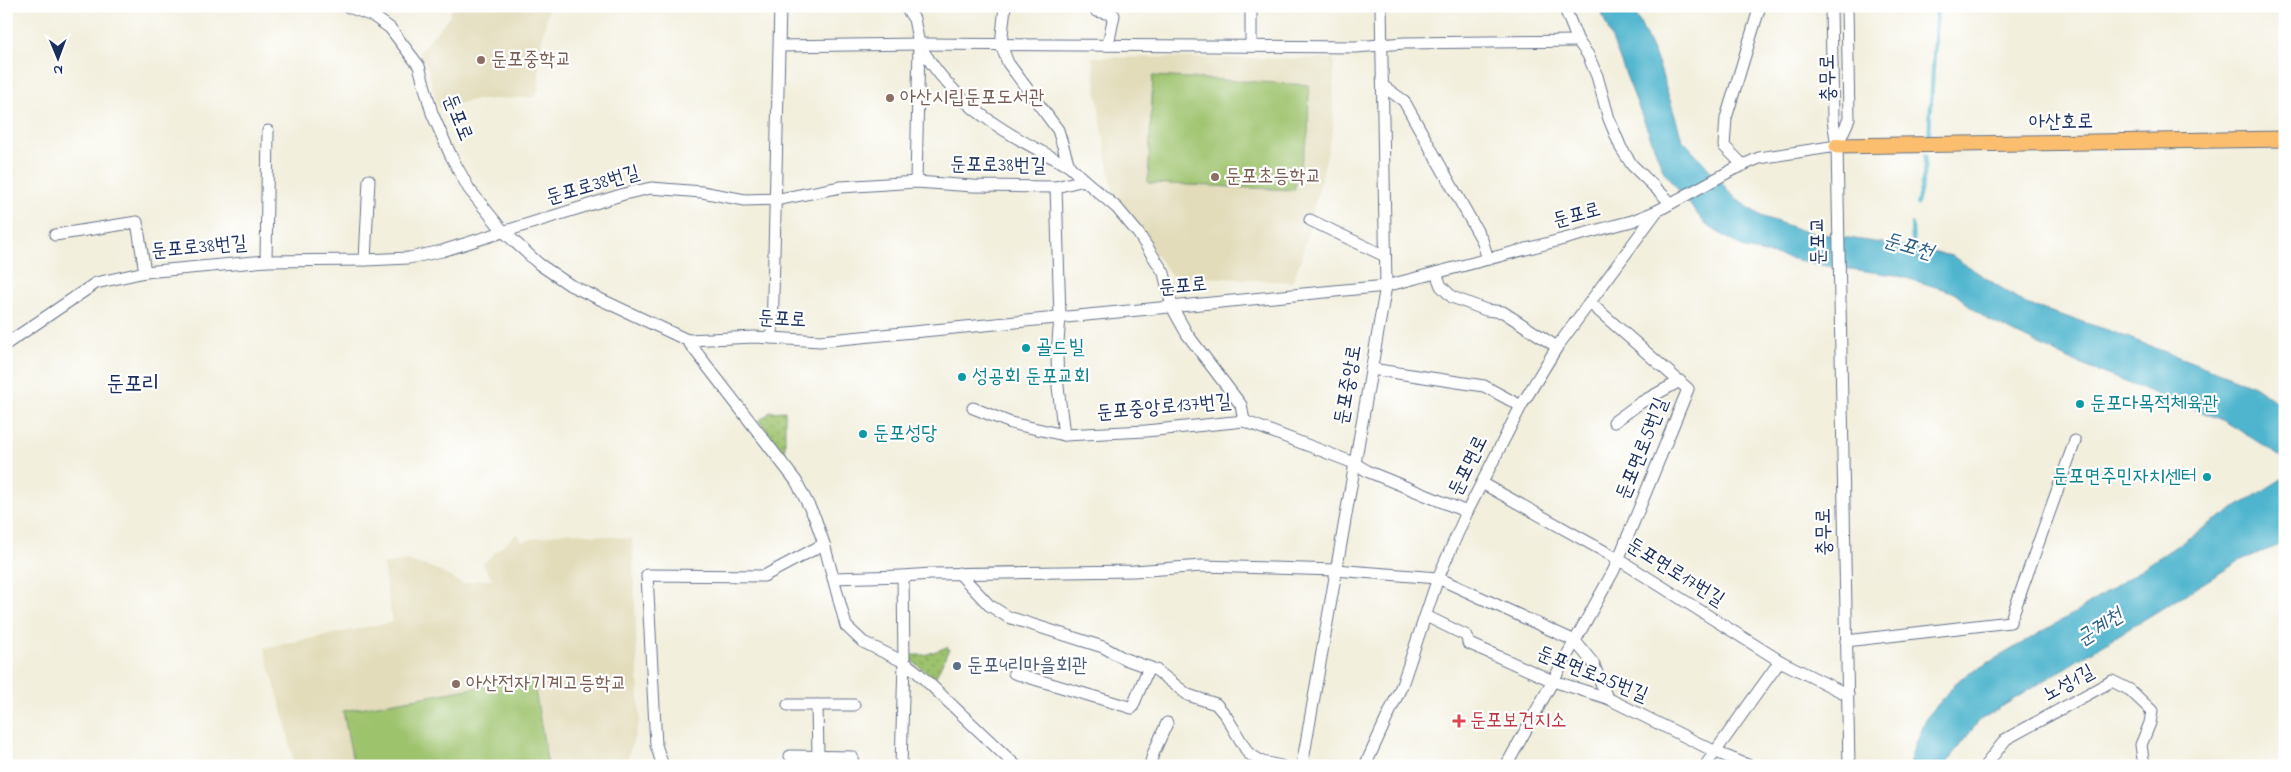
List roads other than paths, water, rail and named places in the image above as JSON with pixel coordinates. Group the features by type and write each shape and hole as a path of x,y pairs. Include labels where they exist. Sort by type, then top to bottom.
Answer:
{"main road":[{"name":"아산호로","path":"1837,146 2285,139"}],"street":[{"name":"둔포로","path":"346,6 373,11 390,28 419,66 432,113 451,156 469,189 503,231 539,264 570,285 687,340 772,338 820,341 1386,286 1632,221 1657,211 1673,201"},
{"path":"772,338 780,6"},
{"path":"905,6 914,19 919,44 916,182"},
{"path":"1005,6 1001,45 1008,63 1058,130 1069,166"},
{"path":"1097,6 1096,11 1114,15 1108,45"},
{"path":"1250,6 1251,46"},
{"name":"둔포중앙로","path":"1302,766 1386,286 1381,6"},
{"path":"1564,6 1578,41 1588,55 1597,76 1609,120 1621,148 1637,170 1673,201 1759,158 1837,146"},
{"path":"1739,167 1724,146 1726,118 1760,6"},
{"name":"충무로","path":"1831,6 1833,120 1837,146 1837,185"},
{"name":"충무로","path":"1837,146 1849,119 1847,6"},
{"path":"780,46 919,44 1356,47 1578,41"},
{"path":"919,44 932,67 955,94 1009,135 1069,166 1118,208 1138,233 1164,272 1172,307 1187,334 1241,405 1244,421"},
{"path":"1383,86 1404,101 1482,240 1488,259"},
{"path":"266,261 268,131"},
{"path":"364,260 369,180"},
{"name":"둔포로38번길","path":"6,344 96,283 145,272 266,261 409,258 442,251 624,194 651,188 702,192 745,200 776,200 841,187 916,182 973,186 1056,187 1084,180"},
{"name":"둔포교","path":"1837,185 1839,296"},
{"path":"1056,187 1060,317 1057,354 1058,387 1064,435"},
{"name":"둔포면로","path":"1365,766 1402,685 1438,578 1467,512 1521,406 1556,346 1657,211"},
{"path":"1310,220 1385,256"},
{"path":"55,235 137,222 145,272"},
{"path":"1436,273 1441,286 1452,297 1486,310 1503,312 1556,346"},
{"name":"충무로","path":"1839,296 1849,766"},
{"name":"둔포면로5번길","path":"1506,766 1576,641 1618,559 1688,389 1590,303"},
{"name":"둔포로","path":"687,340 796,481 815,518 824,544 846,626 869,646 904,662 917,672 1016,766"},
{"path":"1371,369 1484,386 1521,406"},
{"path":"1614,422 1640,403 1680,381"},
{"name":"둔포중앙로137번길","path":"973,408 1011,423 1064,435 1146,431 1244,421 1354,464 1467,512"},
{"path":"1846,641 2010,622 2075,441"},
{"name":"둔포면로17번길","path":"1482,483 1618,559 1780,661 1848,695"},
{"path":"663,766 656,746 648,575 754,578 764,576 824,544"},
{"path":"833,578 959,573 1134,571 1202,566 1335,570 1438,578 1576,641 1593,663 1607,698"},
{"path":"959,573 989,605 1008,617 1103,647 1125,659 1156,670 1188,694 1216,704 1226,716 1248,753 1262,762 1281,766"},
{"path":"901,766 904,662 903,576"},
{"name":"둔포면로25번길","path":"1426,616 1468,636 1468,643 1553,681 1607,698 1716,752 1750,766"},
{"path":"1705,766 1780,661"},
{"path":"1014,672 1132,708 1149,667"},
{"name":"노성1길","path":"1985,766 2006,740 2112,682 2130,690 2152,711 2150,724 2141,745 2144,766"},
{"path":"788,705 854,705"},
{"path":"817,705 818,756"},
{"path":"1150,766 1153,754 1167,723"},
{"path":"790,756 852,757 853,766"}],"water":[{"path":"1599,6 1632,6 1658,62 1682,139 1736,199 1761,216 1803,231 1952,256 2026,304 2111,331 2254,386 2274,400 2285,416 2285,474 2282,457 2223,420 2074,362 1985,318 1953,292 1896,275 1826,266 1746,249 1706,225 1664,172"},
{"name":"군계천","path":"2285,477 2285,543 2241,560 1980,720 1948,760 1948,766 1911,766 1911,756 1927,717 1960,679 2078,611 2211,523"}],"waterway":[{"path":"1929,135 1937,6"},
{"path":"1917,204 1924,176 1925,156"},
{"name":"둔포천","path":"1912,224 1913,252"}],"place":[{"name":"둔포중학교","path":"481,60"},
{"name":"아산시립둔포도서관","path":"890,98"},
{"name":"둔포초등학교","path":"1215,177"},
{"name":"골드빌","path":"1026,348"},
{"name":"성공회 둔포교회","path":"962,377"},
{"name":"둔포다목적체육관","path":"2080,404"},
{"name":"둔포성당","path":"863,434"},
{"name":"둔포면주민자치센터","path":"2207,477"},
{"name":"둔포4리마을회관","path":"957,666"},
{"name":"아산전자기계고등학교","path":"456,684"},
{"name":"둔포보건지소","path":"1459,721"}],"district":[{"name":"둔포리","path":"133,385"}]}
